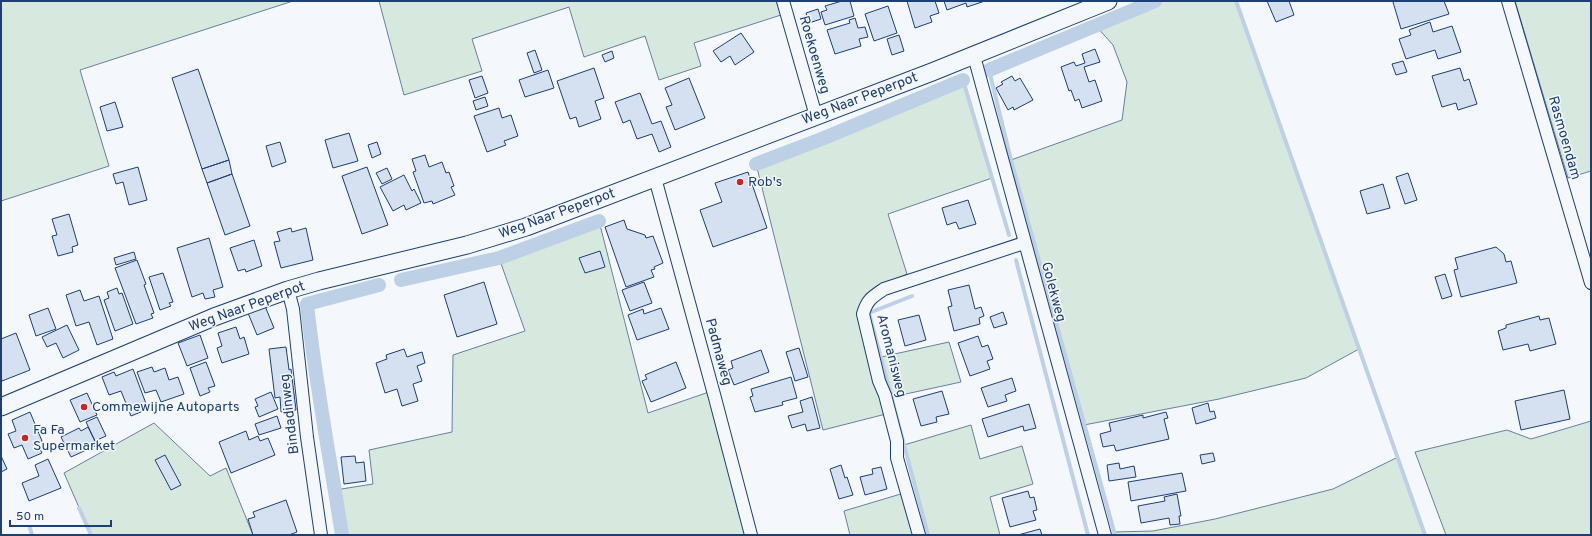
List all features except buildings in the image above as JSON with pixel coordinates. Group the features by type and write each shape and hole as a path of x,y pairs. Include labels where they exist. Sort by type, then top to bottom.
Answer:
{"street":[{"name":"Roekoenweg","path":"783,1 816,116"},
{"name":"Weg Naar Peperpot","path":"1,407 214,317 288,290 467,245 526,227 974,56 1108,1"},
{"name":"Rasmoendam","path":"1508,1 1591,283"},
{"name":"Golekweg","path":"974,56 1105,535"},
{"name":"Padmaweg","path":"655,178 751,535"},
{"name":"Aromanisweg","path":"920,535 897,458 897,441 885,395 879,382 863,314 866,304 873,296 884,289 1024,243"},
{"name":"Bindadinweg","path":"288,290 293,309 307,437 321,535"}],"shaded area":[{"path":"1,1 293,1 80,70 109,166 1,201"},
{"path":"379,1 777,1 781,15 694,43 701,66 659,80 645,36 584,57 569,7 472,39 482,71 404,95"},
{"path":"1155,1 1236,1 1359,349 1306,378 1219,399 1084,425 1011,160 1122,120 1127,82 1113,45 1096,26"},
{"path":"1515,1 1591,1 1591,171 1568,178"},
{"path":"963,80 992,178 888,214 907,274 884,284 863,303 886,414 823,430 756,164 824,138"},
{"path":"599,221 648,413 709,392 746,535 342,535 335,490 373,484 369,450 452,432 453,355 525,331 499,258"},
{"path":"949,342 961,382 892,397 881,357"},
{"path":"1591,421 1591,535 1446,535 1415,452 1507,430 1531,439"},
{"path":"154,423 210,476 226,468 253,535 91,535 64,473"},
{"path":"971,425 980,459 1022,446 1033,484 990,497 1000,535 928,535 904,445"},
{"path":"1398,457 1425,535 1115,535 1114,532 1153,531 1215,519 1333,489"},
{"path":"904,493 916,535 850,535 844,511"}],"waterway":[{"path":"989,70 1155,1"},
{"path":"1236,1 1425,535"},
{"path":"989,70 1011,160 1115,535"},
{"path":"963,80 1009,235"},
{"path":"756,164 824,138 963,80"},
{"path":"401,280 499,258 599,221"},
{"path":"1016,260 1088,535"},
{"path":"342,535 318,391 307,304 379,285"},
{"path":"912,296 869,313 928,535"},
{"path":"79,508 91,535"},
{"path":"30,528 32,535"}],"place":[{"name":"Rob's","path":"740,182"},
{"name":"Commewijne Autoparts","path":"84,407"},
{"name":"Fa Fa Supermarket","path":"25,438"}]}
